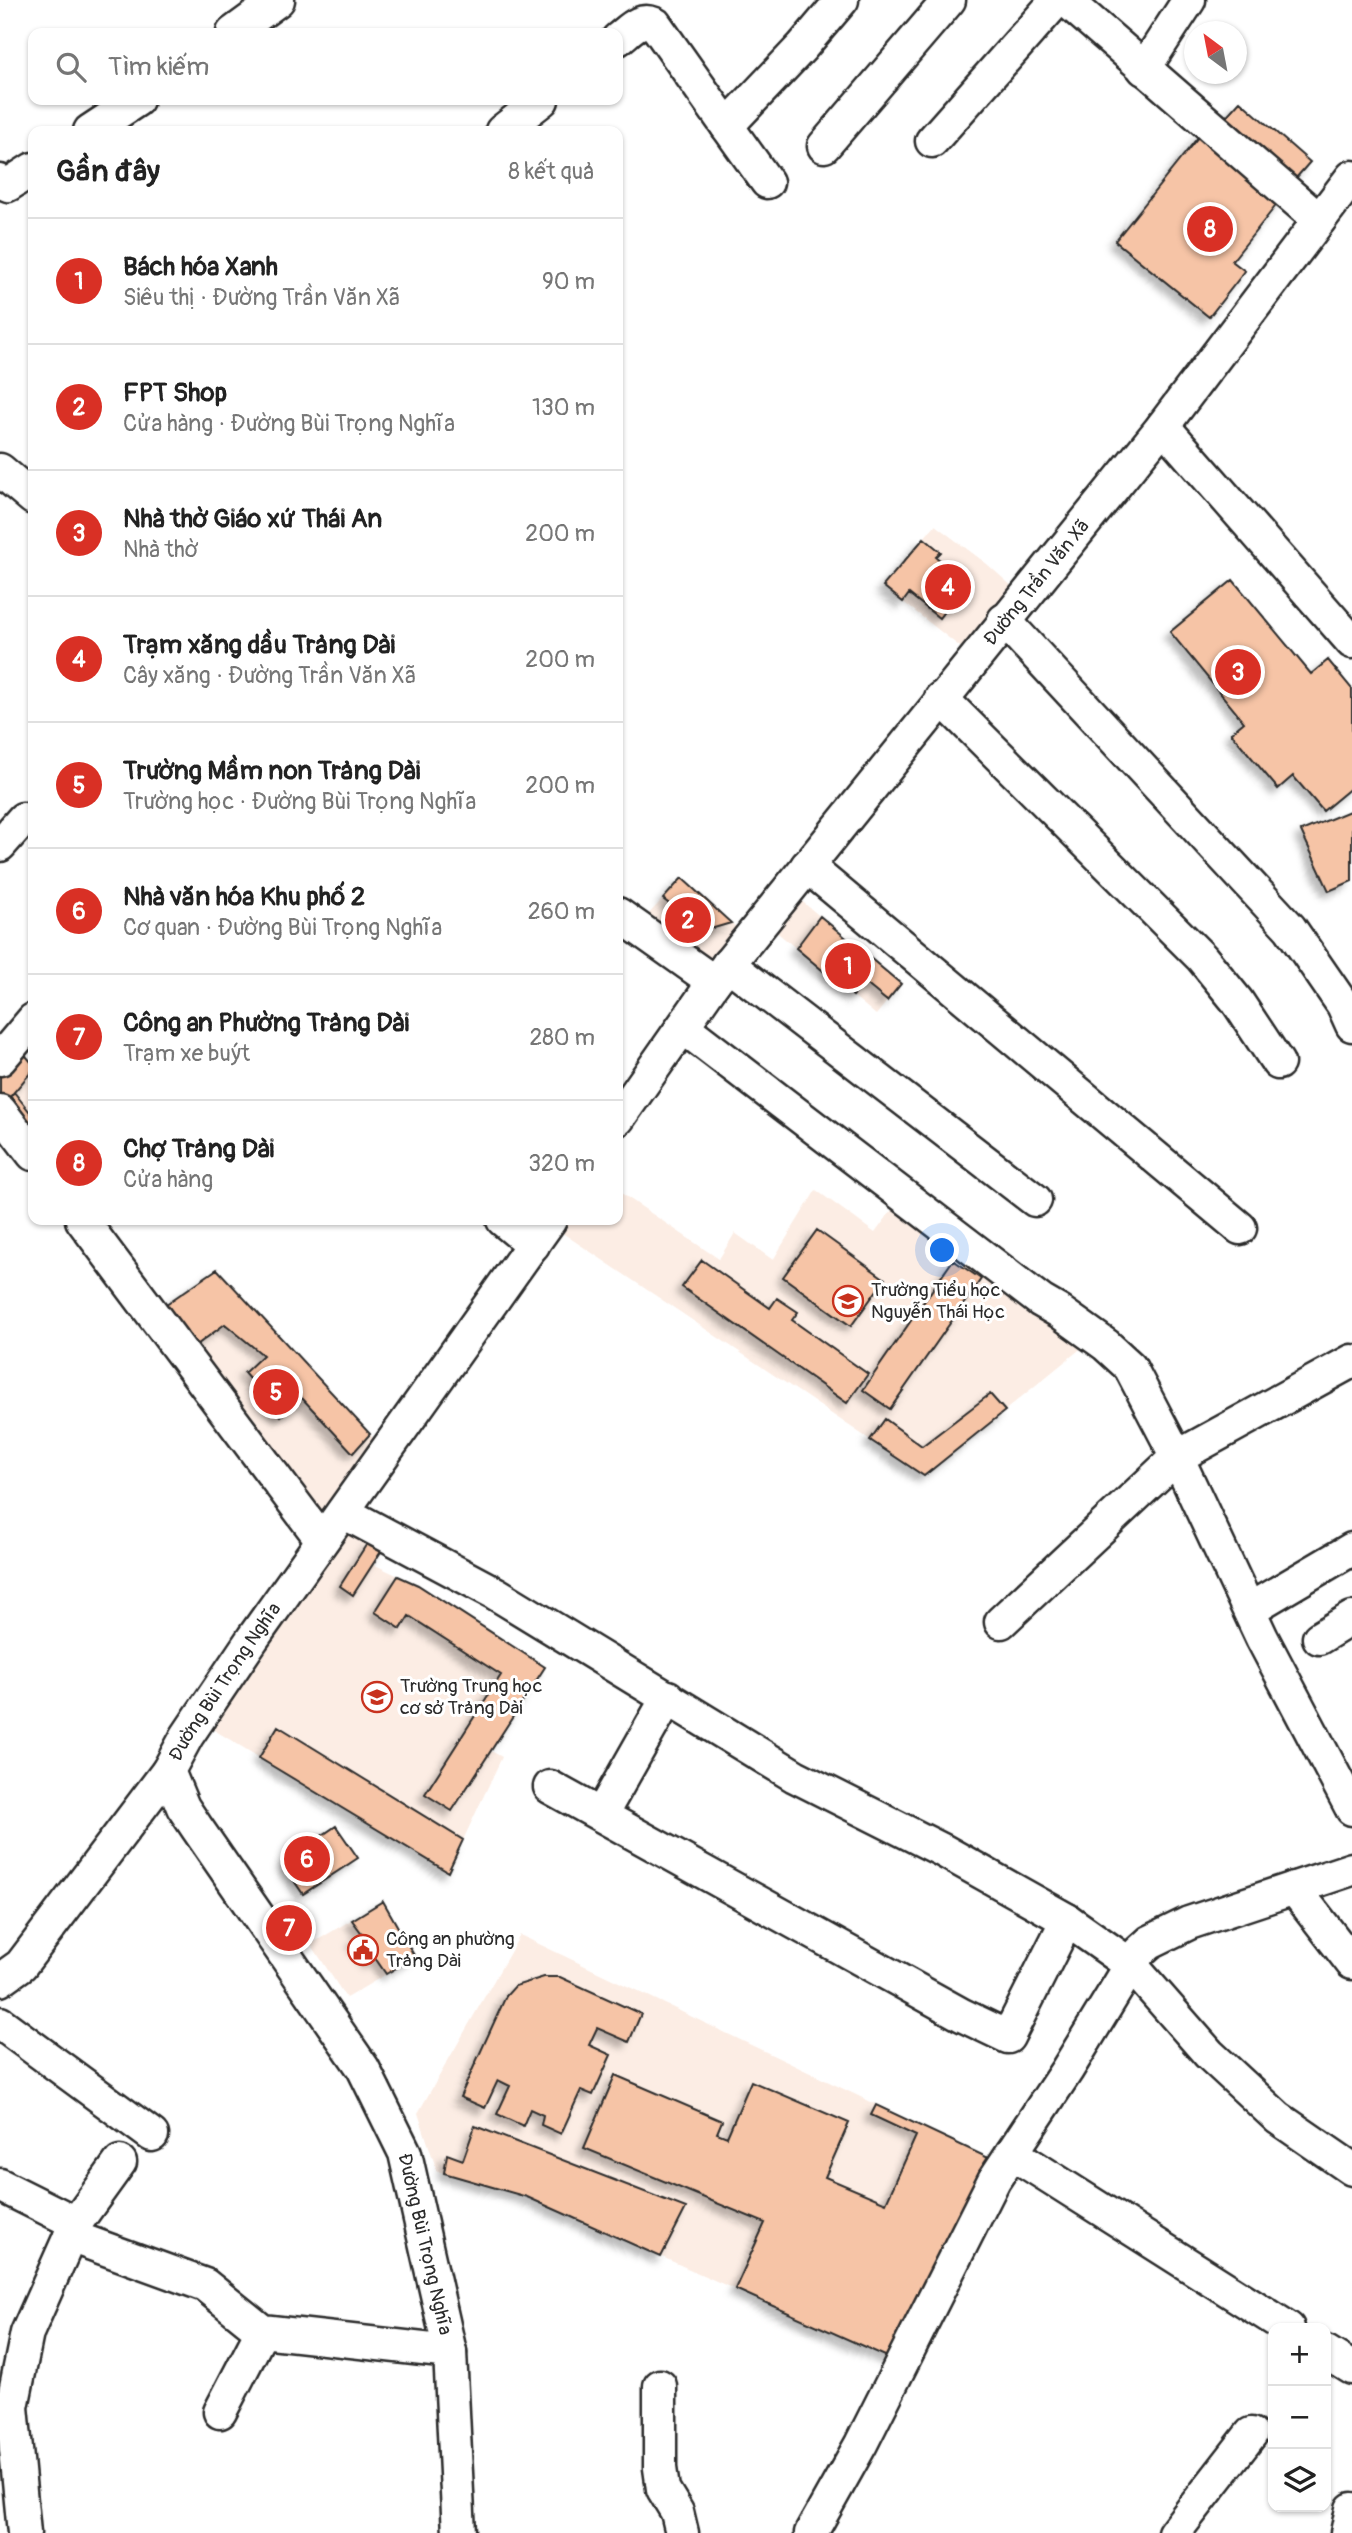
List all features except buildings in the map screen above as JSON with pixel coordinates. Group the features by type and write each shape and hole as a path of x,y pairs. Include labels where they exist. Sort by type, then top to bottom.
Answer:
{"street":[{"path":"240,28 278,0"},
{"path":"727,126 802,47 842,0"},
{"path":"824,146 949,0"},
{"path":"932,141 1057,0"},
{"path":"1066,0 1319,220"},
{"path":"1144,69 1189,0"},
{"path":"623,35 640,22 655,24 767,182"},
{"path":"98,126 129,105"},
{"path":"508,126 536,105"},
{"path":"0,181 8,185 28,172"},
{"name":"Đường Trần Văn Xã","path":"721,973 1163,426 1352,177"},
{"path":"1163,426 1352,642"},
{"path":"1004,620 1290,928 1336,995 1352,1025"},
{"path":"941,698 1202,958 1237,1001 1278,1063"},
{"path":"0,845 23,819"},
{"path":"807,866 1240,1228"},
{"path":"623,917 721,973 1035,1200"},
{"path":"623,1102 683,1027 721,973"},
{"path":"683,1027 1041,1301 1106,1345 1130,1367 1177,1457 1262,1638 1352,1809"},
{"path":"86,1225 322,1540"},
{"path":"519,1225 541,1232"},
{"name":"Đường Bùi Trọng Nghĩa","path":"458,2533 450,2352 405,2153 363,2068 183,1807 168,1771 187,1736 322,1540 541,1232"},
{"path":"1001,1622 1177,1457 1352,1361"},
{"path":"343,1512 495,1593 795,1776 943,1850 1067,1920 1131,1965 1209,2054 1278,2118 1352,2169"},
{"path":"1250,1609 1352,1549"},
{"path":"1319,1638 1352,1618"},
{"path":"601,1815 668,1697"},
{"path":"0,1980 21,1965 168,1771"},
{"path":"550,1787 962,2015 1008,2037 1067,1920"},
{"path":"811,2533 860,2444 994,2180 1067,2070 1131,1965 1150,1942 1189,1923 1352,1869"},
{"path":"1294,1888 1352,1963"},
{"path":"0,2023 152,2135"},
{"path":"1012,2154 1280,2323"},
{"path":"24,2533 12,2407 27,2333 73,2229 120,2162"},
{"path":"0,2185 73,2229 205,2286 262,2331 450,2352"},
{"path":"220,2412 262,2331"},
{"path":"1331,2355 1352,2368"},
{"path":"660,2386 660,2468 663,2489 677,2512 682,2533"},
{"path":"1174,2533 1251,2434"},
{"path":"1346,2533 1352,2509"}],"shaded area":[{"path":"935,525 1014,588 964,650 883,586"},
{"path":"682,878 739,930 711,965 645,918"},
{"path":"798,898 901,984 876,1015 773,929"},
{"path":"20,1049 28,1058 28,1135 0,1099"},
{"name":"Trường Tiểu học Nguyễn Thái Học","path":"816,1190 875,1233 897,1203 1089,1342 924,1476 558,1230 562,1225 623,1225 623,1194 719,1259 735,1233 773,1260"},
{"path":"217,1269 377,1442 319,1523 159,1309"},
{"name":"Trường Trung học cơ sở Trảng Dài","path":"350,1526 385,1544 373,1564 418,1585 545,1667 491,1751 502,1757 448,1872 209,1727"},
{"name":"Công an phường Trảng Dài","path":"383,1901 415,1957 346,1998 311,1944"},
{"path":"520,1935 997,2162 894,2360 527,2197 437,2171 418,2113"}],"place":[{"name":"Chợ Trảng Dài","path":"1210,229"},
{"name":"Trạm xăng dầu Trảng Dài","path":"948,587"},
{"name":"Nhà thờ Giáo xứ Thái An","path":"1238,672"},
{"name":"FPT Shop","path":"688,920"},
{"name":"Bách hóa Xanh","path":"848,966"},
{"name":"Trường Tiểu học Nguyễn Thái Học","path":"848,1301"},
{"name":"Trường Mầm non Trảng Dài","path":"276,1392"},
{"name":"Trường Trung học cơ sở Trảng Dài","path":"377,1697"},
{"name":"Nhà văn hóa Khu phố 2","path":"307,1859"},
{"name":"Công an Phường Trảng Dài","path":"289,1928"},
{"name":"Công an phường Trảng Dài","path":"363,1950"}]}
